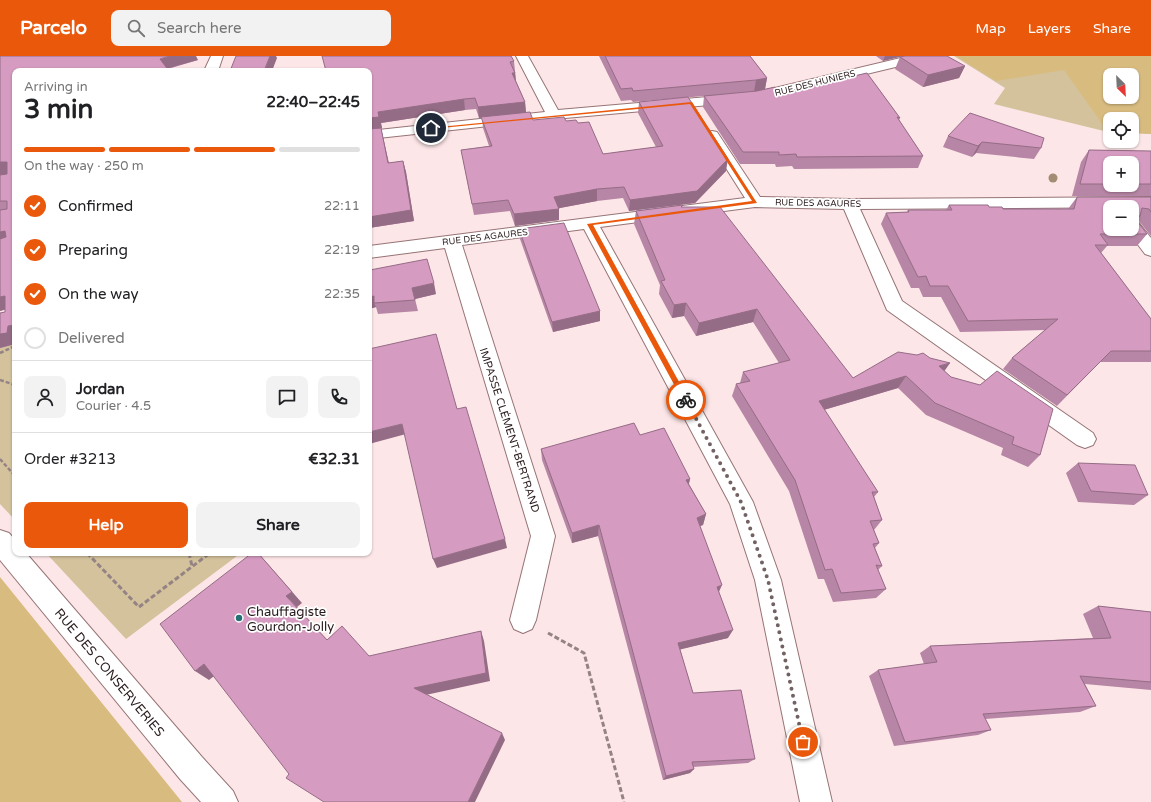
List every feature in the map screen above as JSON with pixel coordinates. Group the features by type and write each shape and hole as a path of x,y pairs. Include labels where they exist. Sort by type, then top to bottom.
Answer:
{"street":[{"path":"212,68 217,56"},
{"path":"522,56 554,115"},
{"path":"862,56 880,67"},
{"name":"RUE DES HUNIERS","path":"372,135 554,115 765,96 925,56"},
{"path":"691,103 755,202"},
{"name":"RUE DES AGAURES","path":"372,252 755,202 1103,205"},
{"name":"RUE DES AGAURES","path":"1139,203 1151,202"},
{"path":"850,204 894,305 1085,439"},
{"path":"590,224 741,502 768,580 816,802"},
{"path":"1139,235 1151,250"},
{"name":"IMPASSE CLÉMENT-BERTRAND","path":"452,242 543,536 523,620"},
{"name":"RUE DES CONSERVERIES","path":"0,541 12,555"},
{"name":"RUE DES CONSERVERIES","path":"13,556 191,768 222,802"}],"path":[{"path":"0,353 12,347"},
{"path":"0,380 12,384"},
{"path":"0,459 12,473"},
{"path":"90,556 139,606 206,556"},
{"path":"189,556 192,566"},
{"path":"523,620 584,653 624,802"}],"shaded area":[{"path":"954,56 1151,56 1151,134 1139,133 1139,112 1103,112 1103,131 994,104 1005,88"},
{"path":"956,56 1151,56 1151,134 1139,133 1139,112 1103,112 1103,125 1064,70 996,81"},
{"path":"12,330 12,517 0,504 0,332"},
{"path":"49,556 237,556 126,639"},
{"path":"0,577 182,802 0,802"}],"building":[{"path":"0,56 170,56 160,59 167,68 12,68 12,325 8,326 7,333 0,334 0,313 5,312 5,296 0,297 0,239 6,237 5,231 0,232 0,210 7,209 7,201 0,201 0,175 7,174 7,162 0,162"},
{"path":"236,56 270,56 265,68 231,68"},
{"path":"322,56 511,56 514,61 510,62 515,73 512,73 525,102 478,107 475,98 464,99 378,112 379,117 372,118 372,68 325,68"},
{"path":"605,56 750,56 767,78 633,91 632,88 621,89"},
{"path":"947,56 965,66 928,75 900,57"},
{"path":"867,73 900,118 897,117 923,156 797,157 796,154 779,155 779,152 743,152 704,96 757,91 775,87 780,93"},
{"path":"688,97 728,159 697,191 630,200 624,187 597,189 554,197 559,209 514,214 508,200 472,204 461,150 492,146 481,117 530,112 533,120 564,117 566,121 576,120 578,123 589,122 603,154 663,146 639,102"},
{"path":"970,113 1044,138 1041,148 982,142 978,146 948,136"},
{"path":"381,128 388,163 403,161 411,210 372,216 372,129"},
{"path":"1089,150 1151,151 1151,184 1139,184 1139,156 1103,156 1103,184 1080,184"},
{"path":"1077,197 1151,197 1151,212 1149,209 1142,208 1139,216 1139,200 1103,200 1103,234 1100,234 1108,245 1095,245 1151,319 1151,351 1111,351 1067,395 1012,358 1058,319 968,321 948,286 930,286 926,276 918,277 886,213 909,212 908,210 952,210 949,205 988,205 989,207 1002,207 1003,209 1074,209"},
{"path":"683,205 681,207 720,207 853,378 898,352 917,355 923,353 930,358 950,363 939,366 951,377 980,385 997,371 1053,409 1040,455 1012,444 1014,437 935,403 906,376 819,401 878,492 872,492 882,520 870,521 879,543 873,544 882,566 876,565 886,589 841,593 832,569 825,570 795,480 736,384 750,381 743,372 790,360 757,309 699,323 686,303 674,305 661,281 665,280 636,211"},
{"path":"564,223 600,311 552,322 519,229"},
{"path":"1139,224 1147,234 1139,234"},
{"path":"427,259 434,283 412,288 415,300 374,303 374,296 372,296 372,270"},
{"path":"436,334 457,409 466,407 505,539 433,559 402,424 372,431 372,348"},
{"path":"634,423 640,435 664,428 690,479 686,480 706,514 697,518 722,585 717,587 733,630 678,643 693,693 741,690 755,759 692,762 694,769 666,776 599,525 572,533 541,449"},
{"path":"1078,463 1135,465 1148,495 1091,491"},
{"path":"248,556 261,556 292,592 286,596 327,640 342,626 369,656 481,631 486,673 414,688 502,733 468,802 324,802 286,778 289,774 204,664 195,671 160,624"},
{"path":"1098,606 1151,612 1151,682 1080,676 1096,706 983,714 991,730 905,742 878,670 937,662 930,646 1111,638"}],"way so far":[{"path":"686,400 741,502 768,580 803,742"}],"place":[{"name":"Chauffagiste Gourdon-Jolly","path":"239,618"}],"route":[{"path":"431,128 691,103 755,202 590,224 686,400"}]}
